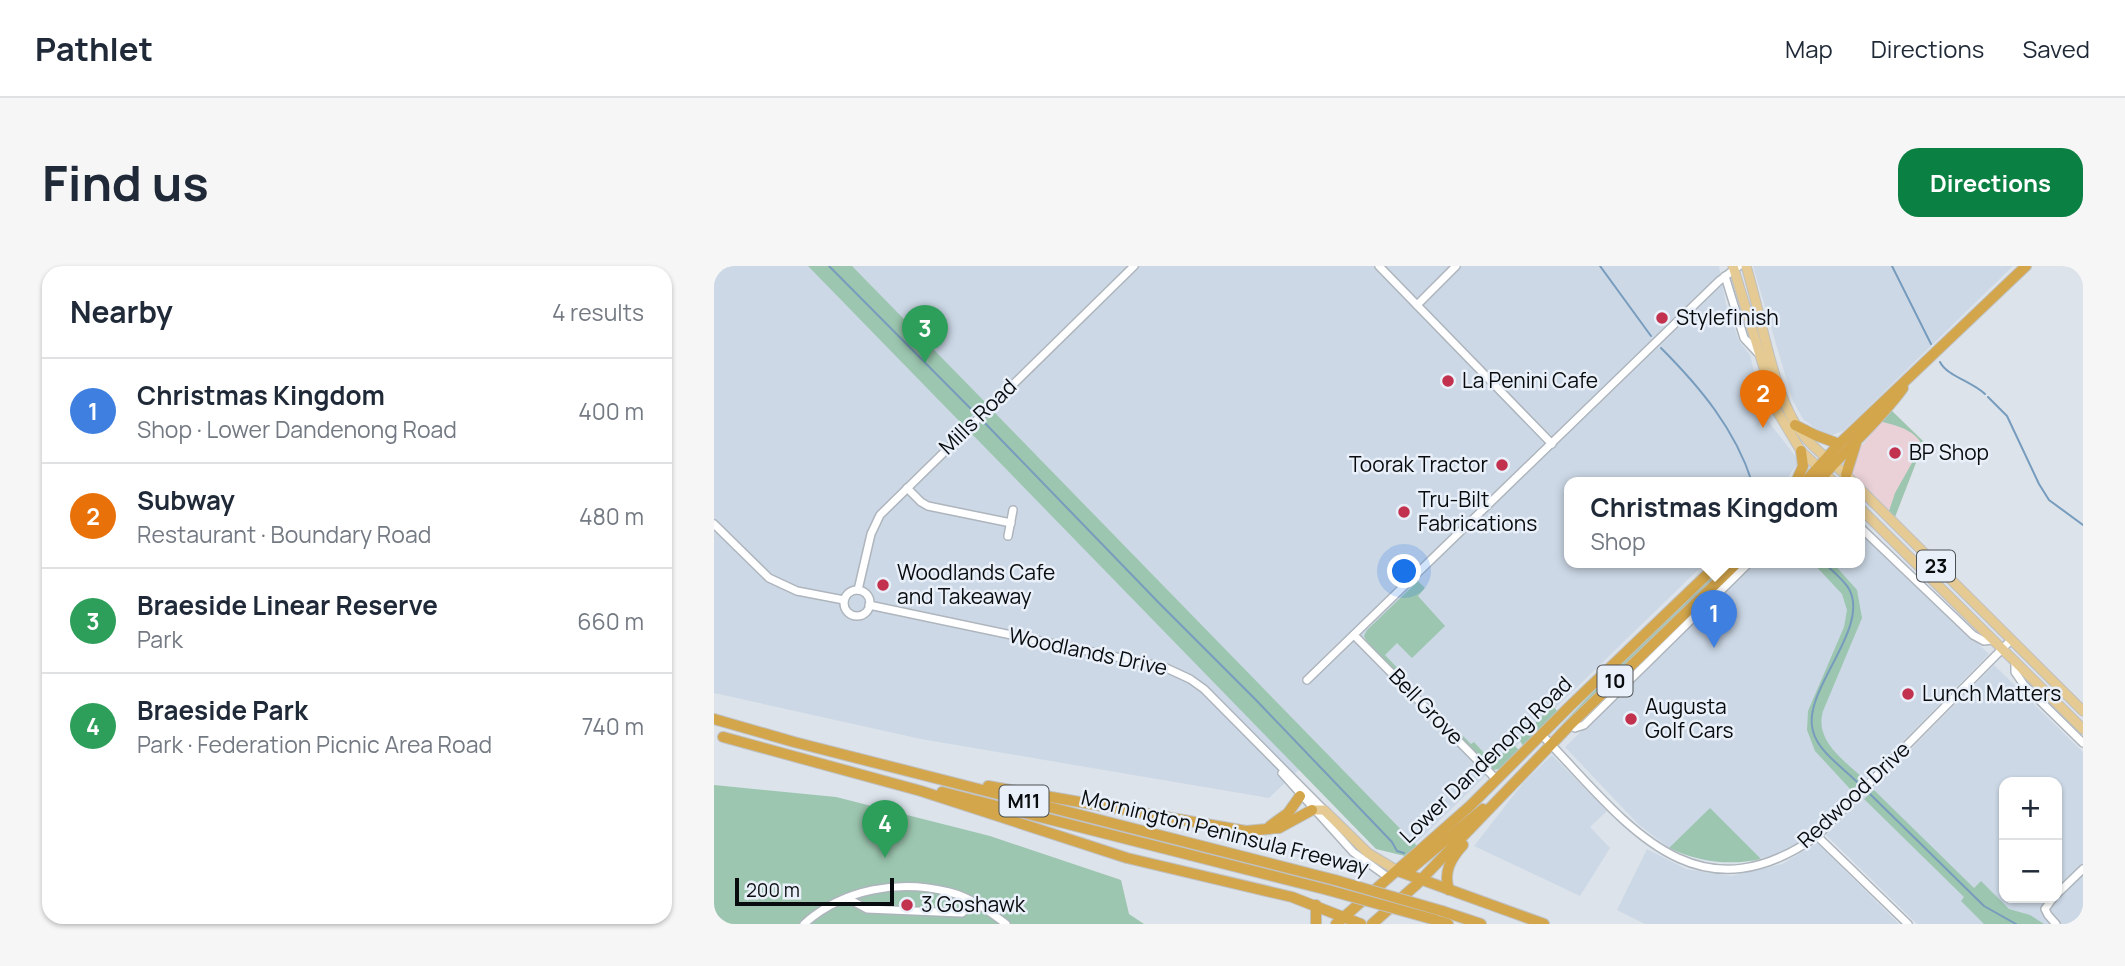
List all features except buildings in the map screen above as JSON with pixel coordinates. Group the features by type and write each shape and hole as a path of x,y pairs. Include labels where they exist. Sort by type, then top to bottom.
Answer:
{"highway":[{"path":"1812,477 1822,470 1839,444 2026,266"},
{"path":"1830,460 1887,410 1911,377"},
{"path":"1796,425 1839,444"},
{"path":"1850,477 1857,439"},
{"path":"1798,477 1802,466 1801,451"},
{"path":"1820,477 1822,470"},
{"name":"Lower Dandenong Road","path":"1401,872 1714,568"},
{"name":"Lower Dandenong Road","path":"1372,924 1421,880 1570,725 1732,568"},
{"name":"Mornington Peninsula Freeway","path":"714,719 919,775 1335,880 1439,915 1448,924"},
{"path":"718,735 921,791 1127,858 1277,892 1316,905 1340,920 1361,924"},
{"name":"Mornington Peninsula Freeway","path":"718,735 1328,890 1481,924"},
{"path":"919,775 1242,831 1284,826 1312,810"},
{"path":"1340,920 1389,878 1395,878 1505,792"},
{"path":"1256,831 1286,816 1300,796"},
{"path":"1449,890 1447,878 1450,863 1477,830 1494,803"},
{"path":"1401,872 1544,924"},
{"path":"1316,905 1316,924"}],"main road":[{"path":"1746,266 1780,390 1796,425 1804,437 1849,477"},
{"path":"1735,267 1777,411 1801,451 1829,477"},
{"name":"23","path":"1865,494 2083,711"},
{"name":"23","path":"1865,513 2083,729"},
{"path":"1312,810 1324,810"},
{"name":"Woodlands Drive","path":"1324,810 1368,853 1401,872"}],"street":[{"name":"Mills Road","path":"858,590 871,534 880,516 1134,266"},
{"path":"1379,266 1552,444"},
{"path":"1417,305 1456,266"},
{"path":"1307,680 1735,267"},
{"path":"1725,276 1744,338 1758,353"},
{"path":"907,488 928,506 1011,523"},
{"path":"1008,536 1013,510"},
{"path":"1875,523 1878,542"},
{"path":"714,524 769,578 797,590 844,600"},
{"path":"1865,531 1973,635 1984,641 1993,640"},
{"name":"Lower Dandenong Road","path":"1570,725 1575,728 1584,725 1744,568"},
{"path":"858,590 868,597 869,606 862,615 854,616 845,608 844,600 848,594 858,590"},
{"name":"Woodlands Drive","path":"869,606 1178,672 1203,689 1273,762 1324,810"},
{"name":"Bell Grove","path":"1354,635 1497,780"},
{"name":"Redwood Drive","path":"1541,734 1648,842 1670,856 1696,866 1747,868 1771,862 1795,851 1817,836 2011,640"},
{"path":"2015,662 2015,672 2024,685 2083,743"},
{"name":"Woodlands Drive","path":"1273,762 1312,810 1356,855 1389,878"},
{"path":"1817,836 1908,924"},
{"path":"2062,889 2083,869"},
{"path":"806,923 836,902 887,886 950,892 975,902 1006,924"},
{"path":"847,898 867,909 962,913 975,902"},
{"path":"2050,903 2045,909 2056,924"}],"shaded area":[{"path":"714,266 1719,266 1726,304 1739,341 1750,355 1765,417 1799,461 1788,477 1564,477 1564,568 1700,568 1413,846 1320,750 1269,798 921,739 714,693"},
{"path":"1753,266 2013,266 1856,419 1843,431 1832,435 1823,434 1803,419 1793,401"},
{"path":"1891,410 1924,442 1895,517 1865,486 1865,477 1856,477 1852,473 1852,464 1859,449"},
{"path":"1865,537 1989,654 1813,833 1789,849 1772,856 1732,862 1707,861 1669,848 1638,824 1565,747 1749,568 1865,568"},
{"path":"1994,665 2083,752 2083,924 1917,924 1826,835"},
{"path":"1552,755 1607,811 1590,827 1610,848 1580,896 1474,846 1523,783"},
{"path":"1817,843 1899,924 1645,924 1617,910 1647,849 1686,869 1731,876 1782,864"}],"green space":[{"path":"808,266 852,266 985,402 963,425"},
{"path":"992,409 1417,846 1405,856 1376,849 969,431"},
{"path":"1891,410 1924,442 1895,517 1889,511 1895,493 1922,445 1910,432 1882,422"},
{"path":"1721,568 1728,568 1578,715 1554,733 1622,661"},
{"path":"1818,568 1837,568 1857,590 1862,618 1823,711 1821,722 1823,732 1833,750 1864,779 1852,791 1815,751 1807,730 1808,711 1844,627 1847,610 1842,594"},
{"path":"1418,581 1425,588 1418,596 1445,626 1412,658 1397,643 1385,655 1404,675 1401,678 1364,636"},
{"path":"1553,706 1558,712 1523,746 1519,739"},
{"path":"1463,736 1471,744 1474,742 1493,763 1513,744 1519,750 1502,768 1494,770 1461,738"},
{"path":"714,785 836,797 990,836 1121,880 1129,914 1144,924 714,924"},
{"path":"1874,790 1974,888 1981,881 1999,899 1999,903 2030,915 2044,924 1984,924 1961,901 1964,897 1864,799"},
{"path":"1710,808 1761,859 1714,861 1692,857 1669,848"}],"waterway":[{"path":"829,266 977,415"},
{"path":"1600,266 1651,336"},
{"path":"1892,266 1931,344"},
{"path":"1661,348 1715,410 1736,444 1750,477"},
{"path":"1940,362 1948,371 1985,394"},
{"path":"1988,397 2007,416 2049,500 2083,525"},
{"path":"981,419 1255,699 1392,842 1397,851 1404,853"},
{"path":"1829,568 1849,589 1853,605 1851,622 1844,641 1817,698 1812,715 1813,731 1826,753 1858,783"},
{"path":"1870,794 1984,906 2016,924"}],"place":[{"name":"Stylefinish","path":"1662,318"},
{"name":"Braeside Linear Reserve","path":"925,363"},
{"name":"La Penini Cafe","path":"1448,381"},
{"name":"Subway","path":"1763,428"},
{"name":"BP Shop","path":"1895,453"},
{"name":"Toorak Tractor","path":"1502,465"},
{"name":"Tru-Bilt Fabrications","path":"1404,512"},
{"name":"Woodlands Cafe and Takeaway","path":"883,585"},
{"name":"Christmas Kingdom","path":"1714,648"},
{"name":"Lunch Matters","path":"1908,694"},
{"name":"Augusta Golf Cars","path":"1631,719"},
{"name":"Braeside Park","path":"885,858"},
{"name":"3 Goshawk","path":"907,905"}]}
